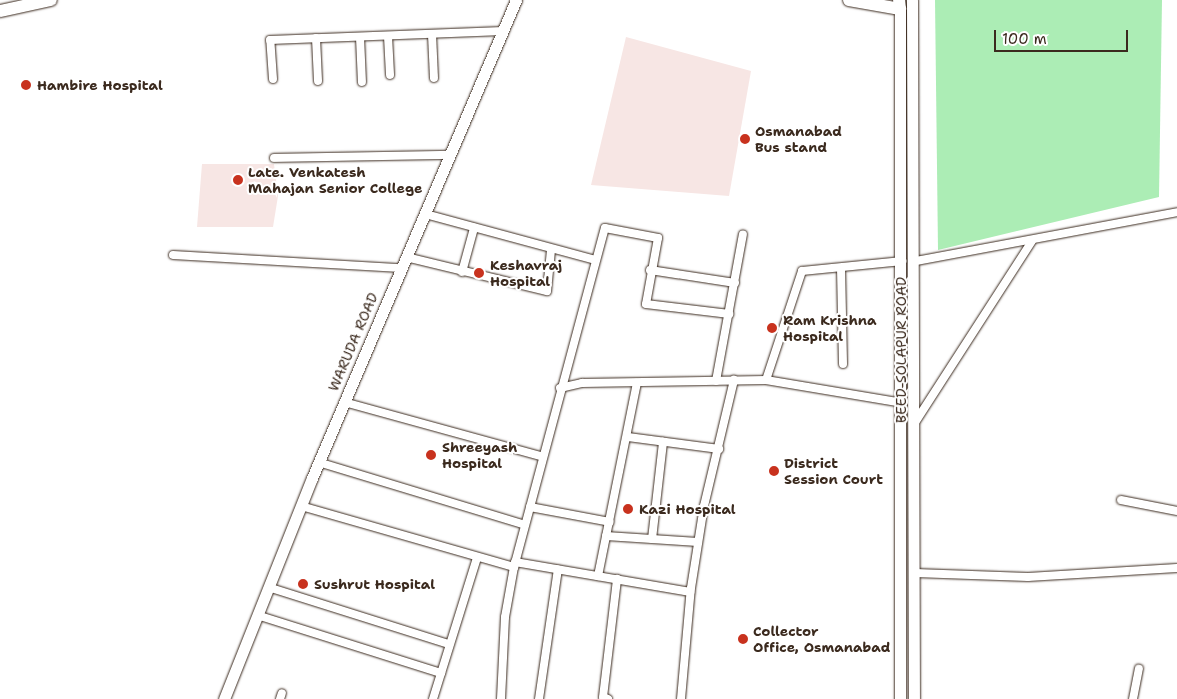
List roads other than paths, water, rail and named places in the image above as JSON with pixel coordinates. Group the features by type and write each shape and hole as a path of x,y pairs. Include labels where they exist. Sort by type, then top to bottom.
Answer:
{"main road":[{"path":"0,11 52,0"},
{"name":"WARUDA ROAD","path":"224,699 260,616 318,462 516,0"},
{"path":"849,0 899,4"},
{"name":"BEED-SOLAPUR ROAD","path":"912,0 916,261 914,699"},
{"name":"BEED-SOLAPUR ROAD","path":"899,4 903,404 900,699"}],"street":[{"path":"273,80 270,40 503,31"},
{"path":"432,34 434,78"},
{"path":"388,36 390,75"},
{"path":"360,37 362,82"},
{"path":"316,38 318,81"},
{"path":"274,158 450,155"},
{"path":"916,261 1032,241 1177,212"},
{"path":"424,214 551,250 596,260"},
{"path":"462,272 474,228"},
{"path":"501,699 505,617 514,565 560,388 605,228 658,238 650,270 646,304 729,314"},
{"path":"716,381 743,234"},
{"path":"916,421 1032,241"},
{"path":"173,255 404,263 462,272 547,291 551,250"},
{"path":"766,380 802,271 902,261"},
{"path":"841,268 842,364"},
{"path":"650,270 735,283"},
{"path":"681,699 690,592 698,542 734,380"},
{"path":"560,388 582,382 637,383 766,380 903,404"},
{"path":"598,576 628,437 637,383"},
{"path":"344,402 543,457"},
{"path":"628,437 719,449"},
{"path":"652,539 663,442"},
{"path":"318,462 525,525"},
{"path":"1122,500 1177,511"},
{"path":"302,506 477,558 514,565 558,569 690,592"},
{"path":"530,507 610,522"},
{"path":"606,536 698,542"},
{"path":"433,699 477,558"},
{"path":"915,573 1028,577 1177,568"},
{"path":"539,699 558,569"},
{"path":"608,699 603,697 617,579"},
{"path":"271,588 450,644"},
{"path":"260,616 440,673"},
{"path":"1132,699 1139,669"}],"place":[{"name":"Hambire Hospital","path":"26,85"},
{"name":"Osmanabad Bus stand","path":"745,139"},
{"name":"Late. Venkatesh Mahajan Senior College","path":"238,180"},
{"name":"Keshavraj Hospital","path":"479,273"},
{"name":"Ram Krishna Hospital","path":"772,328"},
{"name":"Shreeyash Hospital","path":"431,455"},
{"name":"District Session Court","path":"774,471"},
{"name":"Kazi Hospital","path":"628,509"},
{"name":"Sushrut Hospital","path":"303,584"},
{"name":"Collector Office, Osmanabad","path":"743,639"}]}
